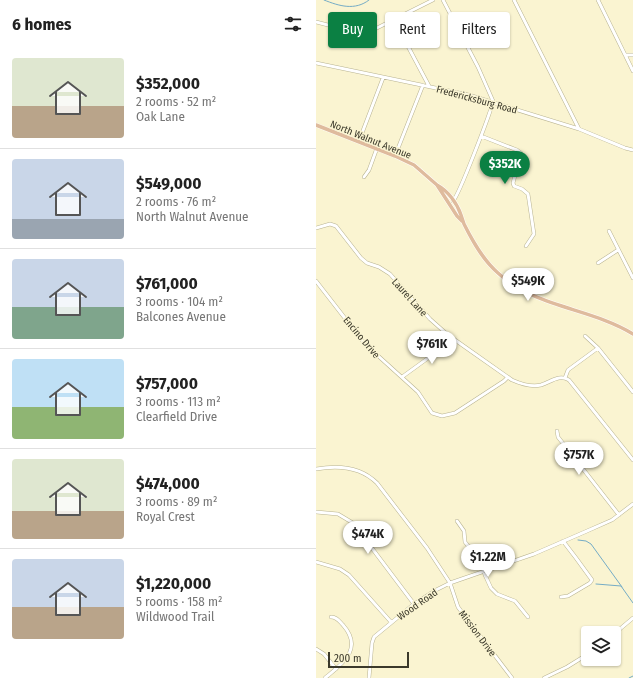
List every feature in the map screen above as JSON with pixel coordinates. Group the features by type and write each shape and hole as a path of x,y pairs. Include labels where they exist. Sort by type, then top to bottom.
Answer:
{"main road":[{"name":"North Walnut Avenue","path":"316,125 396,156 422,171 437,185 457,216 463,222 479,251 488,263 516,287 541,299 610,323 633,334"},
{"name":"North Walnut Avenue","path":"437,185 445,189 461,213 463,222"}],"street":[{"path":"410,12 433,0"},
{"path":"443,0 484,79 493,102 457,196 453,201"},
{"path":"514,0 579,129"},
{"path":"598,0 633,71"},
{"path":"316,22 363,34 385,24"},
{"path":"409,48 429,86"},
{"path":"625,54 633,55"},
{"name":"Fredericksburg Road","path":"316,62 383,78 462,93 579,129 624,148 633,150"},
{"path":"359,141 383,78"},
{"path":"396,156 423,85"},
{"path":"481,136 517,150 521,154 512,183 514,186 528,194 534,234 526,246"},
{"path":"364,177 369,170 377,148"},
{"name":"Laurel Lane","path":"316,228 330,224 336,226 361,258 367,263 379,267 390,274 430,319 453,340 508,377 519,383 535,386 545,384 558,378 565,378"},
{"path":"608,231 633,278"},
{"path":"598,263 618,250"},
{"name":"Encino Drive","path":"316,281 364,344 420,394 430,410 435,414 442,416 454,413 489,392 508,377"},
{"path":"585,336 598,348 633,392"},
{"path":"402,377 453,340"},
{"path":"598,348 568,370 565,378 571,383 633,460"},
{"path":"557,431 558,437 619,515"},
{"name":"Mission Drive","path":"316,469 344,467 363,473 374,480 427,548 450,584 458,606 512,678"},
{"name":"Wood Road","path":"369,678 372,643 374,637 414,604 436,590 450,584 534,554 599,526 619,515 633,504"},
{"path":"316,512 338,514 353,523 414,604"},
{"path":"457,521 464,531 465,542 478,552 489,584 494,591 515,601 528,617"},
{"path":"561,597 568,596 592,581 563,541"},
{"path":"316,562 340,569 349,575 391,622"},
{"path":"324,678 347,659 351,649 351,640 347,630 336,618 331,617"},
{"path":"621,628 633,618"},
{"path":"316,649 324,654 336,669"},
{"path":"544,678 581,658"}],"waterway":[{"path":"324,0 341,6 358,5 369,0"},
{"path":"578,540 586,541 591,544 622,587"},
{"path":"596,584 621,586 633,603"},
{"path":"629,678 633,676"}]}
